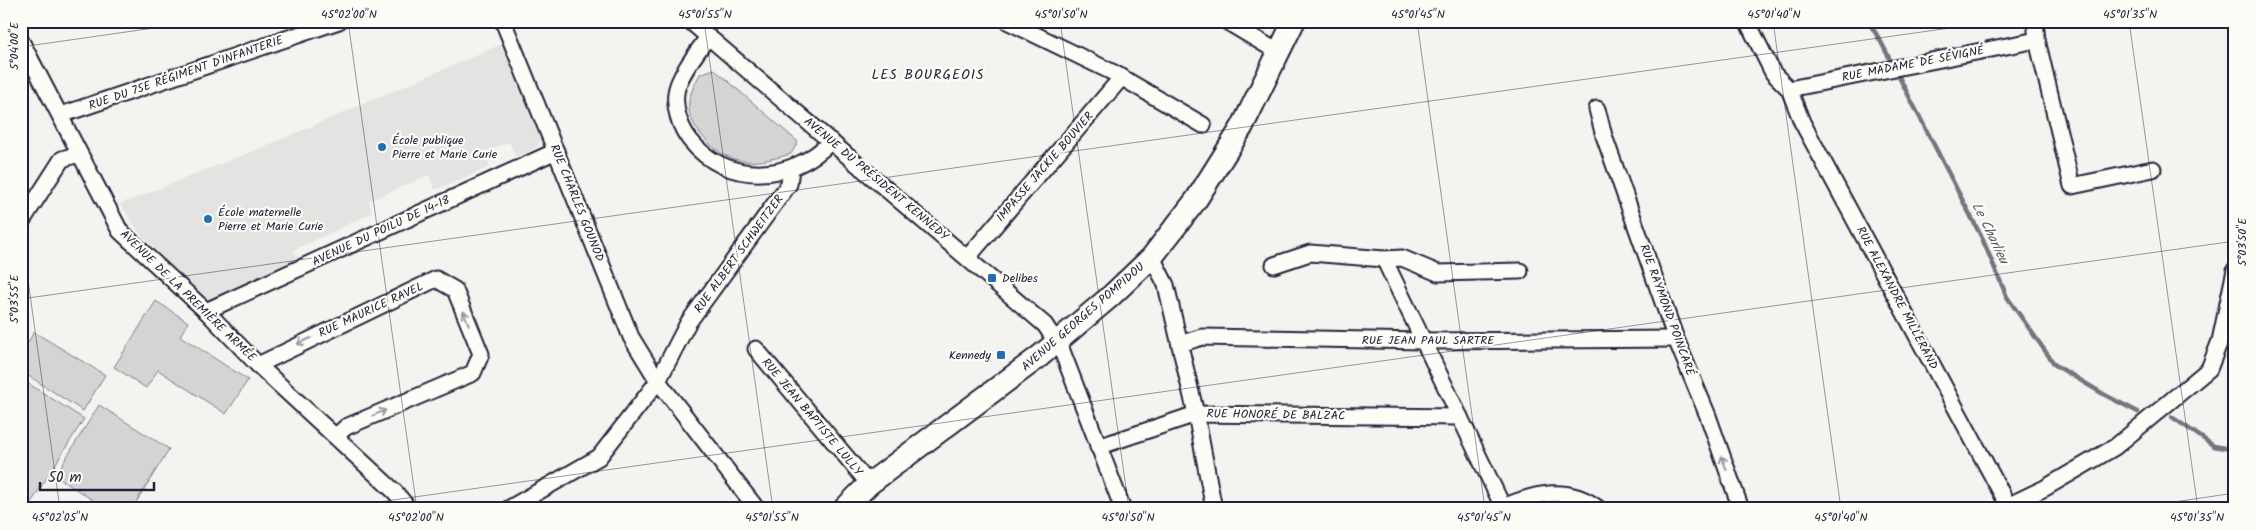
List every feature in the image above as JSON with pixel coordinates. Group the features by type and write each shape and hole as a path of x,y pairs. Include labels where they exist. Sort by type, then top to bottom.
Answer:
{"main road":[{"name":"AVENUE GEORGES POMPIDOU","path":"844,509 869,484 1058,342 1152,257 1196,200 1242,127 1294,21"}],"street":[{"name":"RUE DU 75E RÉGIMENT D'INFANTERIE","path":"61,115 339,21"},
{"name":"RUE CHARLES GOUNOD","path":"503,21 630,337 658,381 757,509"},
{"name":"AVENUE DU PRÉSIDENT KENNEDY","path":"690,21 968,257 1045,325 1058,342 1123,509"},
{"path":"1007,21 1122,77 1203,124"},
{"path":"1226,21 1278,52"},
{"path":"1747,21 1773,73 1789,89"},
{"path":"2035,21 2037,40 2072,186 2153,169"},
{"path":"708,37 695,54 676,92 677,112 683,131 695,147 711,161 742,172 765,173 792,168 820,152 831,141"},
{"name":"RUE MADAME DE SÉVIGNÉ","path":"1789,89 2037,40"},
{"name":"AVENUE DE LA PREMIÈRE ARMÉE","path":"21,41 120,231 206,311 258,365 395,492 408,509"},
{"name":"IMPASSE JACKIE BOUVIER","path":"968,257 1122,77"},
{"name":"RUE ALEXANDRE MILLERAND","path":"1789,89 1802,122 2006,508"},
{"name":"RUE RAYMOND POINCARÉ","path":"1597,109 1604,136 1676,339 1708,416 1741,509"},
{"name":"AVENUE DU POILU DE 14-18","path":"206,311 556,151"},
{"path":"21,223 62,159 79,154"},
{"name":"RUE ALBERT SCHWEITZER","path":"508,509 599,458 658,381 688,323 789,184 792,168"},
{"path":"1274,265 1310,254 1384,259 1402,258 1438,273 1520,271"},
{"path":"1152,257 1166,285 1196,414 1214,509"},
{"path":"1384,259 1503,508 1518,500 1552,493 1569,494 1587,499 1599,509"},
{"path":"2006,508 2045,488 2115,447 2209,369 2220,341 2235,270"},
{"name":"RUE MAURICE RAVEL","path":"258,365 436,279 455,290 481,354 473,373 346,428 336,436"},
{"name":"RUE JEAN PAUL SARTRE","path":"1180,344 1202,337 1423,341 1676,339"},
{"name":"RUE JEAN BAPTISTE LULLY","path":"756,349 869,484"},
{"name":"RUE HONORÉ DE BALZAC","path":"1098,447 1196,414 1460,417"}],"shaded area":[{"name":"École publique Pierre et Marie Curie","path":"504,43 541,139 537,147 516,157 509,142 485,152 490,167 435,190 429,175 369,201 372,213 294,250 297,263 211,301 206,300 141,235 120,204 266,146"},
{"path":"714,69 798,142 791,154 762,161 741,161 720,152 699,133 691,117 689,100 700,74"},
{"path":"156,301 188,322 180,336 248,380 226,414 158,370 146,388 114,367"},
{"path":"34,332 105,375 83,411 21,371 21,354"},
{"path":"21,379 84,419 27,509 21,509"},
{"path":"99,405 169,449 132,509 107,509 55,476"}],"waterway":[{"name":"Le Charlieu","path":"1868,21 1880,40 1982,238 2007,297 2055,365 2138,412"},
{"name":"Le Charlieu","path":"2172,417 2214,446 2235,450"}],"place":[{"name":"École publique Pierre et Marie Curie","path":"382,147"},
{"name":"École maternelle Pierre et Marie Curie","path":"208,219"},
{"name":"Delibes","path":"992,278"},
{"name":"Kennedy","path":"1001,355"}],"district":[{"name":"LES BOURGEOIS","path":"928,75"}]}
